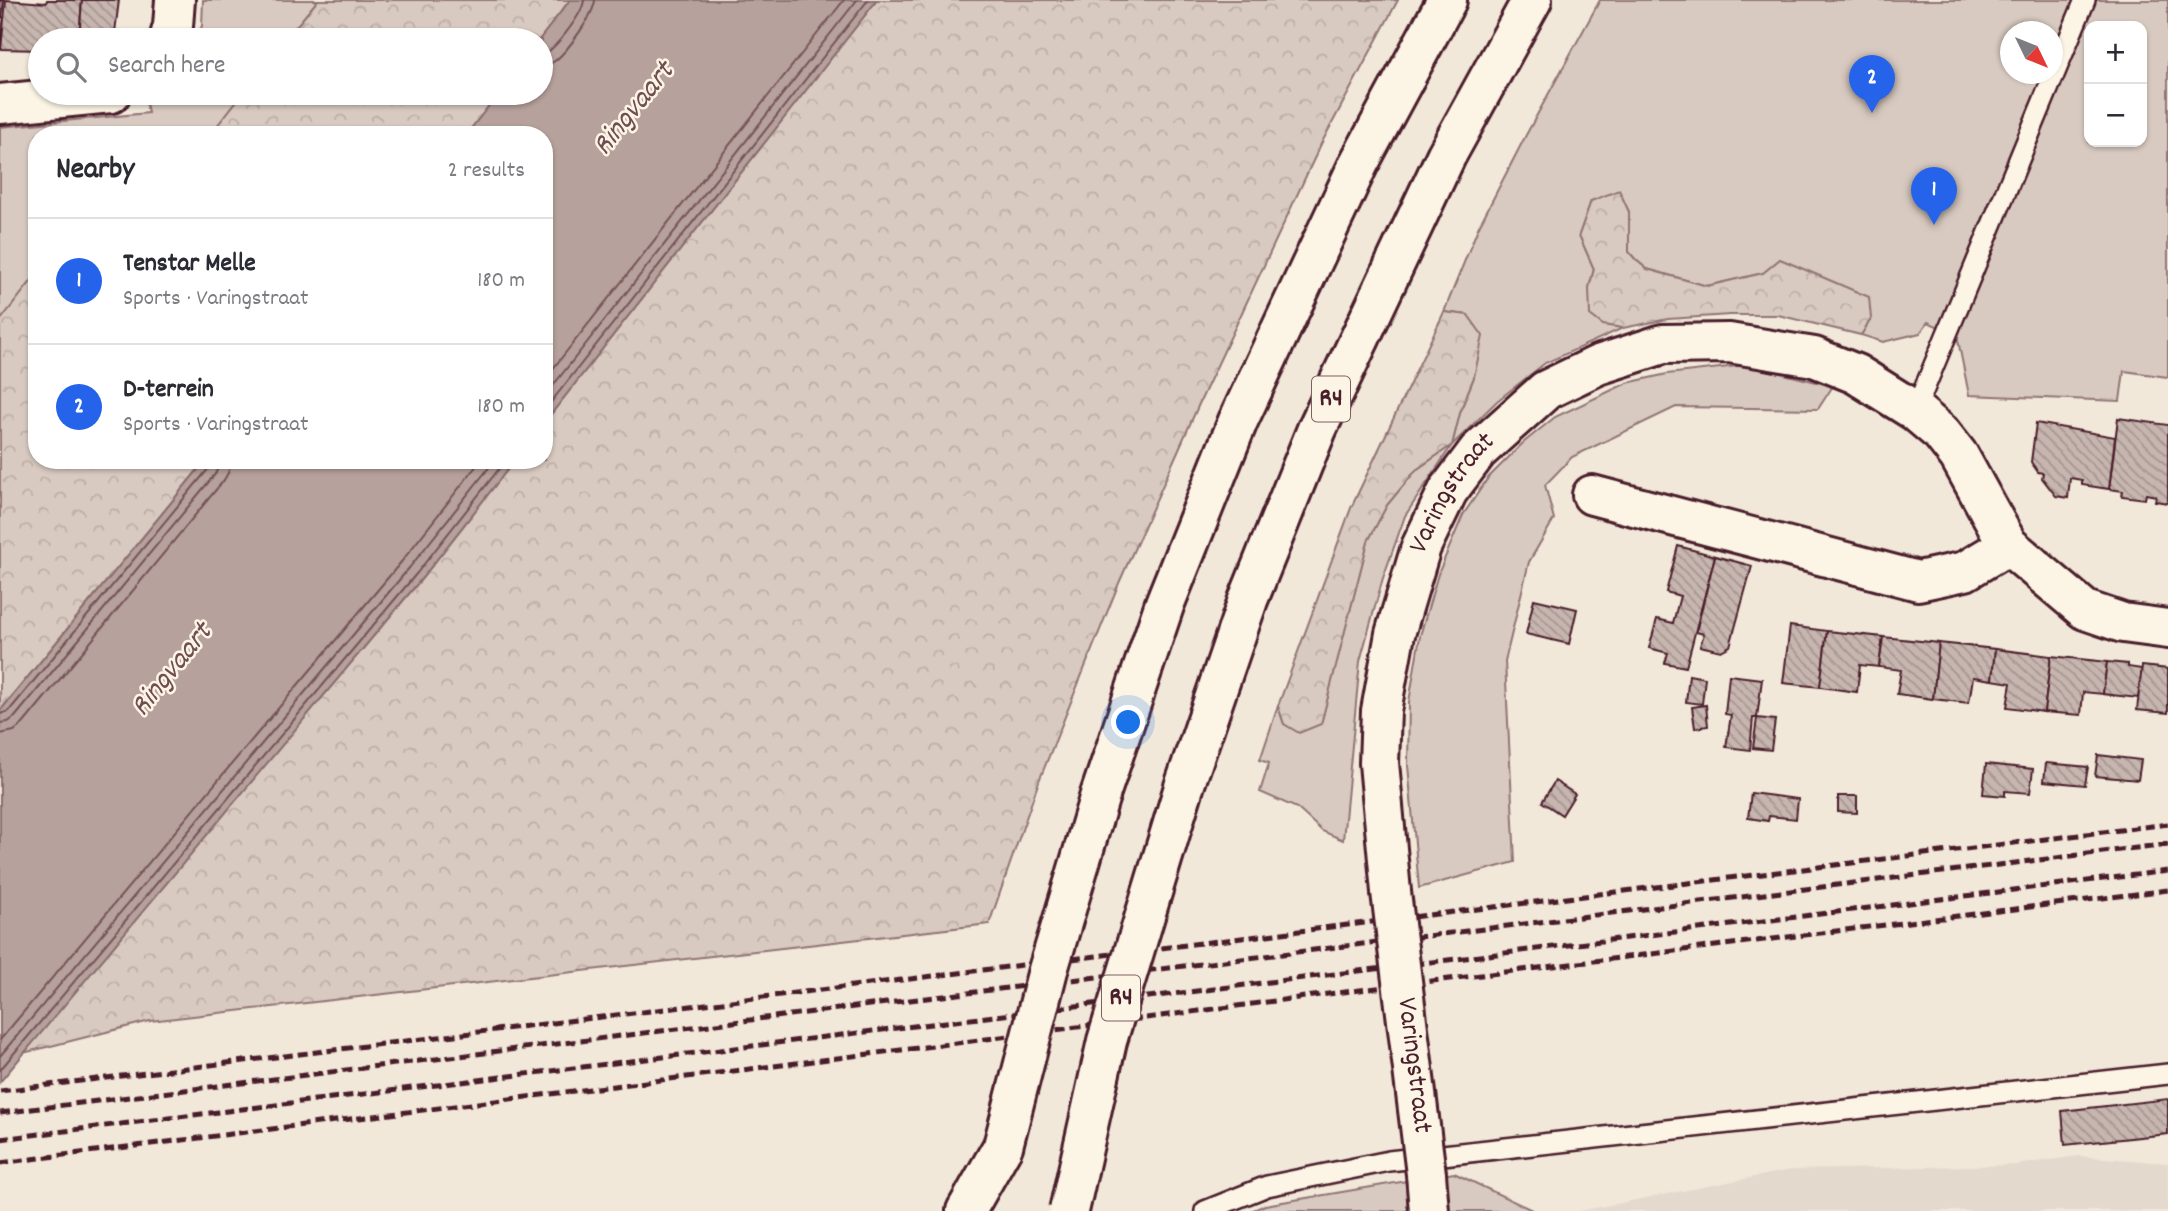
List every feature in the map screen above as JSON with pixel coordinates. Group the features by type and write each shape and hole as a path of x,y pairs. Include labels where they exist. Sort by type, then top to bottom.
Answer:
{"main road":[{"path":"172,28 175,0"},
{"path":"991,1211 1003,1146 1048,970 1100,795 1165,603 1238,421 1359,163 1447,0"},
{"name":"R4","path":"1069,1211 1107,1041 1184,787 1248,600 1317,429 1446,156 1532,0"},
{"path":"0,104 28,101"},
{"name":"Varingstraat","path":"1427,1193 1391,892 1379,764 1381,711 1395,634 1421,547 1448,491 1478,451 1546,390 1598,365 1663,344 1729,343 1814,357 1856,374 1915,411 1941,433 1959,456 2008,545 2085,610 2123,623 2168,629"},
{"path":"1592,495 1918,581 1965,571 2008,545"},
{"path":"966,1211 1003,1146"}],"lane":[{"path":"1915,411 2085,0"},
{"path":"1205,1211 1267,1186 1389,1161 2168,1074"}],"shaded area":[{"path":"2078,1156 2168,1163 2168,1211 1579,1211 1790,1170 2015,1165"}],"green space":[{"path":"203,0 318,0 295,28 201,28"},
{"path":"318,0 570,0 548,28 295,28"},
{"path":"877,0 1398,0 1321,144 1199,404 1119,583 1039,781 989,924 150,1021 23,1053 423,577 508,469 553,469 553,412"},
{"path":"1600,0 2168,0 2168,377 2124,371 2120,401 1969,395 1957,335 1928,322 1920,333 1883,342 1861,335 1871,319 1763,273 1707,286 1647,269 1629,252 1629,212 1619,191 1591,201 1579,235 1594,269 1589,288 1603,325 1623,328 1545,363 1497,401 1452,445 1461,409 1474,377 1468,315 1444,312 1478,228"},
{"path":"147,105 234,105 217,126 28,126 28,285 0,321 0,127 148,113"},
{"path":"234,105 490,105 473,126 217,126"},
{"path":"1619,190 1629,212 1629,252 1647,269 1707,286 1763,273 1780,259 1869,297 1871,319 1861,335 1778,315 1668,319 1623,328 1603,325 1590,315 1589,288 1594,269 1579,235 1591,201"},
{"path":"28,285 28,469 199,469 0,711 0,321"},
{"path":"1444,312 1468,315 1483,336 1474,377 1461,409 1452,445 1416,470 1387,505 1368,541 1321,724 1299,733 1284,724 1278,706 1351,508"},
{"path":"1747,365 1833,386 1818,409 1676,407 1572,457 1545,485 1554,519 1529,562 1505,661 1515,862 1419,888 1408,765 1409,702 1420,636 1438,574 1463,515 1488,478 1523,443 1555,417 1627,383 1667,374"},
{"path":"1452,445 1405,516 1383,578 1360,661 1343,840 1322,831 1297,808 1260,792 1269,763 1260,760 1278,706 1284,724 1321,723 1368,541 1387,505 1416,470"},
{"path":"1454,1173 1534,1211 1251,1211 1265,1205"}],"water":[{"name":"Ringvaart","path":"570,0 877,0 553,412 553,126 473,126 490,105 553,105 553,28 548,28"},
{"name":"Ringvaart","path":"199,469 508,469 423,577 0,1082 0,711"}],"building":[{"path":"0,0 4,0 1,49"},
{"path":"6,0 46,3 47,0 82,0 80,28 28,28 28,50 1,49"},
{"path":"82,0 119,0 116,28 80,28"},
{"path":"2118,418 2168,425 2168,503 2155,501 2156,496 2146,494 2145,499 2122,496 2123,491 2109,489"},
{"path":"2036,423 2115,437 2109,489 2082,485 2082,480 2070,478 2068,498 2056,496 2042,478 2043,473 2038,472 2031,462"},
{"path":"1678,546 1715,556 1686,667 1665,663 1668,653 1649,648 1657,619 1673,623 1680,596 1666,592"},
{"path":"1715,556 1752,566 1730,646 1721,651 1700,646 1704,634 1696,632"},
{"path":"1534,599 1577,609 1569,644 1526,634"},
{"path":"1790,626 1827,631 1820,687 1783,683"},
{"path":"1827,631 1883,637 1879,667 1860,665 1857,692 1820,687"},
{"path":"1883,637 1939,643 1933,699 1897,694 1901,670 1879,667"},
{"path":"1939,643 1995,649 1992,680 1973,677 1969,703 1933,699"},
{"path":"1995,649 2051,656 2044,712 2007,707 2011,683 1992,680"},
{"path":"2051,656 2107,662 2103,694 2083,692 2081,715 2044,712"},
{"path":"2107,662 2128,664 2128,667 2142,669 2138,698 2103,694"},
{"path":"2142,666 2168,669 2168,713 2137,710"},
{"path":"1689,675 1705,678 1702,704 1686,702"},
{"path":"1729,675 1762,679 1757,718 1753,718 1750,750 1726,747 1731,715 1725,714"},
{"path":"1706,705 1708,726 1695,728 1692,707"},
{"path":"1757,718 1775,720 1771,750 1753,748"},
{"path":"2098,755 2141,760 2138,780 2095,776"},
{"path":"2046,763 2088,767 2085,785 2044,781"},
{"path":"1986,764 2033,769 2030,793 2005,791 2005,796 1983,794"},
{"path":"1555,781 1575,794 1562,815 1542,802"},
{"path":"1751,793 1798,799 1796,819 1769,816 1768,821 1748,818"},
{"path":"1838,796 1857,796 1857,813 1838,812"},
{"path":"2168,1099 2168,1134 2065,1145 2062,1111"}],"railway":[{"path":"0,1091 2168,824"},
{"path":"0,1113 2168,844"},
{"path":"0,1139 2168,871"},
{"path":"0,1163 2168,890"}],"place":[{"name":"D-terrein","path":"1872,113"},
{"name":"Tenstar Melle","path":"1934,225"}]}
